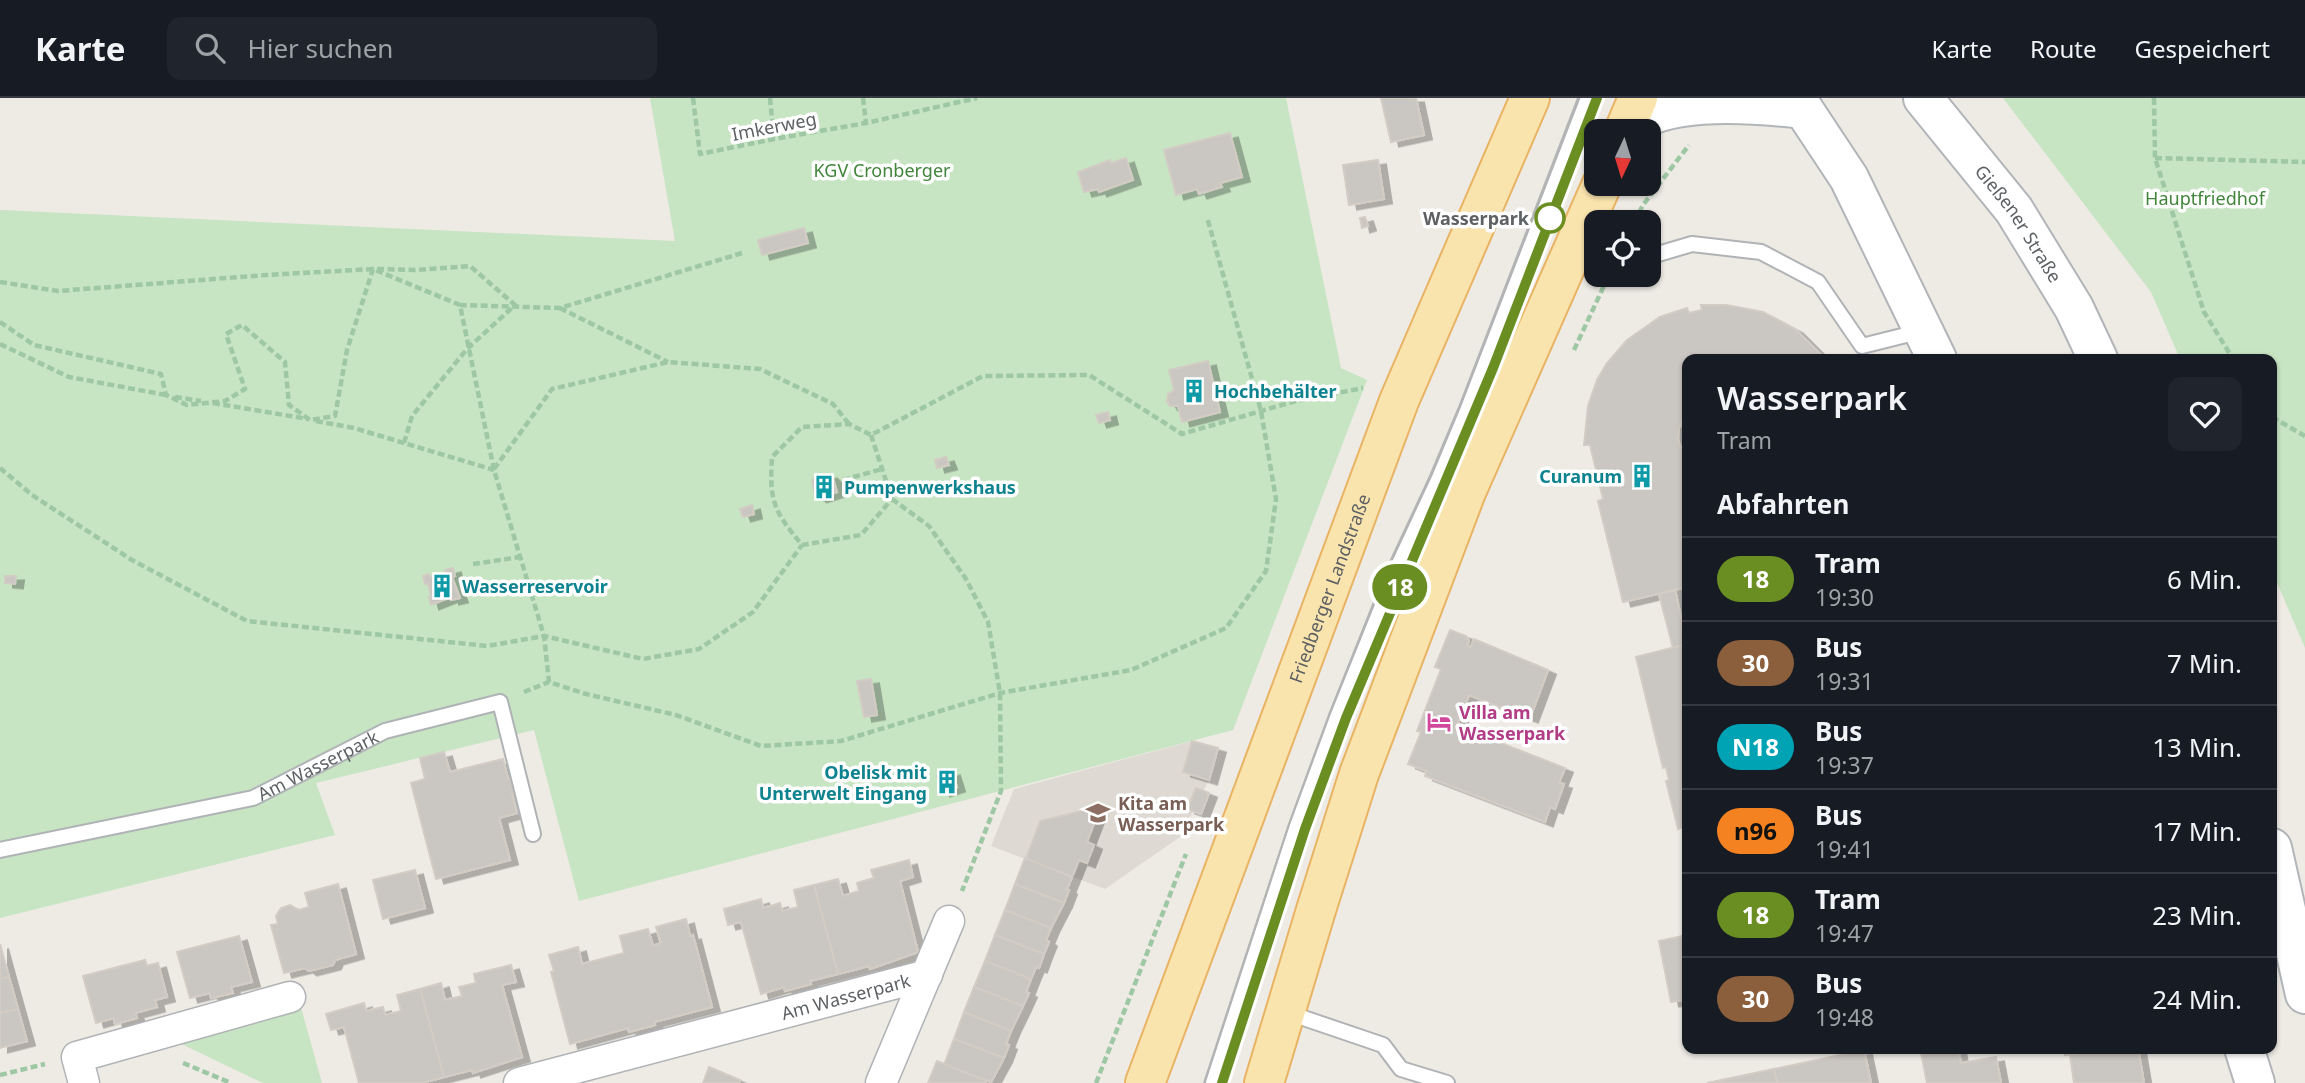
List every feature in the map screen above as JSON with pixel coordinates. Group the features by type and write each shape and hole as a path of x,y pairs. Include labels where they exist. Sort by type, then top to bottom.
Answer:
{"main road":[{"name":"Friedberger Landstraße","path":"1145,1083 1399,401 1530,98"},
{"path":"1630,119 1638,98"},
{"name":"Gießener Straße","path":"1923,98 2014,210 2074,308 2096,354"},
{"path":"1643,119 1674,107 1701,102 1800,103 1849,178 1930,351"},
{"path":"1264,1083 1359,774 1466,492 1597,196"},
{"path":"2277,870 2305,994"},
{"path":"2246,1054 2255,1083"}],"street":[{"path":"881,1083 949,921"},
{"name":"Am Wasserpark","path":"519,1083 927,975"},
{"path":"80,1070 290,998"}],"lane":[{"path":"1213,1083 1297,826 1342,704 1398,566 1467,411 1588,98"},
{"path":"1661,253 1692,244 1761,252 1818,282 1862,346 1930,351"},
{"name":"Am Wasserpark","path":"0,850 253,798 385,732 500,702 533,834"},
{"path":"1285,1012 1383,1045 1401,1069 1447,1083"}],"path":[{"name":"Imkerweg","path":"693,98 700,154 866,123 977,98"},
{"path":"770,98 774,139"},
{"path":"863,98 866,123"},
{"path":"2154,98 2155,159 2204,312 2230,354"},
{"path":"1640,210 1690,144"},
{"path":"2155,159 2305,162"},
{"path":"460,305 494,470 544,636 549,682 586,694 676,715 761,746 841,741 1000,694 1131,670 1226,628 1266,571 1276,499 1261,411 1207,217"},
{"path":"373,270 460,305 560,308 742,253"},
{"path":"0,282 58,291 266,275 373,270 415,271 470,266 515,305"},
{"path":"0,344 69,377 166,395 187,405 225,401 244,389 226,334 242,324 285,362 289,404 310,420 335,416 347,351 373,270"},
{"path":"404,443 412,416 467,349 515,305"},
{"path":"560,308 668,362"},
{"path":"0,322 34,345 161,374 166,395"},
{"path":"494,470 552,389 668,362 760,369 833,404 849,424 871,435 892,499 929,526 966,579 988,622 1000,694 1001,791 949,921"},
{"path":"871,435 983,376 1090,375 1181,434 1292,402 1363,387 1399,401"},
{"path":"208,402 354,428 494,470"},
{"path":"2277,420 2305,436"},
{"path":"802,545 780,519 770,489 772,457 802,427 849,424"},
{"path":"0,468 32,495 132,560 247,621 487,646 544,636 643,659 699,649 753,612 802,545 860,535 892,499"},
{"path":"843,480 882,469"},
{"path":"474,564 520,557"},
{"path":"0,1075 80,1070"}],"shaded area":[{"name":"Kita am Wasserpark","path":"1192,741 1183,772 1209,780 1180,837 1105,889 991,846 1014,789"}],"green space":[{"name":"KGV Cronberger","path":"650,98 1286,98 1341,368 1367,380 1233,730 579,901 534,730 316,783 335,835 0,918 0,210 675,241"},
{"name":"Hauptfriedhof","path":"2003,98 2305,98 2305,648 2277,583 2277,354 2178,354 2151,292"},
{"path":"300,1004 322,1083 263,1083 171,1039"}],"building":[{"path":"1381,98 1416,98 1424,135 1391,142"},
{"path":"1230,133 1242,177 1220,183 1222,187 1199,194 1197,189 1176,195 1164,150"},
{"path":"1126,158 1133,180 1099,192 1098,189 1084,192 1078,172 1110,160 1111,163"},
{"path":"1378,160 1384,199 1349,205 1343,165"},
{"path":"1365,217 1368,226 1362,228 1360,218"},
{"path":"804,228 808,243 762,255 758,240"},
{"name":"Curanum","path":"1701,305 1726,305 1763,312 1795,329 1820,354 1682,354 1682,423 1678,438 1682,447 1682,588 1623,602 1598,501 1603,499 1590,445 1584,445 1588,406 1597,380 1607,363 1627,340 1660,317 1687,308 1689,313 1702,310"},
{"name":"Hochbehälter","path":"1208,361 1220,412 1182,422 1178,406 1170,406 1167,401 1168,394 1174,390 1169,370"},
{"path":"1108,412 1110,420 1099,423 1096,415"},
{"path":"946,457 949,465 937,468 935,460"},
{"name":"Pumpenwerkshaus","path":"829,474 837,492 819,498 815,495 812,481"},
{"path":"752,505 754,514 743,517 740,509"},
{"name":"Wasserreservoir","path":"453,568 455,576 452,577 460,598 451,600 451,597 431,605 428,583 425,584 423,576 446,573 445,570"},
{"path":"5,576 16,576 15,584 5,583"},
{"path":"1675,590 1682,622 1682,645 1673,648 1659,594"},
{"name":"Villa am Wasserpark","path":"1450,630 1466,636 1469,641 1467,646 1471,647 1474,639 1548,670 1530,718 1469,695 1457,726 1565,768 1559,783 1564,784 1555,809 1550,807 1545,822 1425,776 1427,771 1408,764 1421,732 1417,731 1441,669 1435,667"},
{"path":"1682,645 1682,828 1678,829 1666,781 1669,780 1666,767 1663,768 1636,657"},
{"path":"871,679 877,715 864,717 857,681"},
{"path":"1192,741 1218,748 1209,780 1183,772"},
{"path":"444,752 450,772 503,759 508,779 515,778 519,791 512,793 517,813 499,818 510,860 436,879 411,783 425,779 420,758"},
{"name":"Obelisk mit Unterwelt Eingang","path":"952,771 957,787 942,792 937,776"},
{"path":"1196,788 1209,793 1201,814 1187,809"},
{"path":"1093,808 1098,813 1087,842 1094,845 1087,863 1079,860 1073,875 1026,859 1040,821"},
{"path":"1025,858 1072,877 1064,903 1015,884"},
{"path":"909,860 913,877 900,881 918,952 870,969 869,966 838,974 814,885 838,879 843,896 859,891 857,883 874,878 871,870"},
{"path":"415,870 425,908 383,919 373,880"},
{"path":"338,884 356,954 335,960 333,965 284,973 271,925 278,924 276,916 281,908 290,905 299,910 309,907 305,893"},
{"path":"1015,884 1064,903 1051,928 1005,910"},
{"path":"814,885 838,974 785,991 784,987 761,994 741,922 728,925 724,909 761,899 763,908 780,903 782,911 798,907 794,890"},
{"path":"1005,910 1051,928 1044,954 995,935"},
{"path":"686,919 690,936 693,935 712,1007 654,1022 655,1025 629,1032 628,1028 570,1044 549,955 578,947 582,964 624,953 620,936 648,929 653,946 661,943 656,927"},
{"path":"995,935 1044,954 1031,979 985,961"},
{"path":"239,936 252,982 231,987 233,993 211,998 210,993 190,998 177,952"},
{"path":"1682,936 1682,1000 1671,1002 1659,941"},
{"path":"0,944 9,977 0,979"},
{"path":"145,960 147,966 158,963 167,997 155,1000 157,1007 135,1013 137,1018 115,1024 114,1018 96,1023 83,976"},
{"path":"985,961 1031,979 1023,1006 974,987"},
{"path":"511,965 516,982 502,985 522,1057 473,1073 472,1070 444,1077 420,989 441,983 445,1000 462,996 459,987 476,983 474,974"},
{"path":"9,977 18,1009 0,1013 0,979"},
{"path":"974,987 1023,1006 1011,1031 964,1012"},
{"path":"420,989 444,1077 422,1083 359,1083 344,1027 331,1030 326,1014 364,1003 366,1011 383,1007 385,1015 401,1011 397,995"},
{"path":"18,1009 27,1041 0,1048 0,1013"},
{"path":"964,1012 1011,1031 1004,1058 954,1039"},
{"path":"954,1039 1004,1058 991,1082 944,1065"},
{"path":"1845,1054 1865,1054 1871,1083 1777,1083 1774,1069"},
{"path":"1921,1054 1959,1054 1961,1063 1996,1057 2001,1083 1927,1083"},
{"path":"2139,1054 2144,1083 2074,1083 2070,1055"},
{"path":"937,1061 986,1081 928,1083"},
{"path":"709,1067 740,1080 739,1083 703,1083"},
{"path":"1774,1069 1777,1083 1707,1083"}],"tram line":[{"path":"1204,1083 1289,824 1330,712 1389,564 1459,407 1578,98"},
{"path":"1222,1083 1305,829 1346,718 1502,345 1597,98"},
{"name":"18","path":"1222,1083 1305,829 1346,718 1493,368 1597,98"}],"place":[{"name":"Wasserpark","path":"1550,218"},
{"name":"Hochbehälter","path":"1194,391"},
{"name":"Curanum","path":"1642,476"},
{"name":"Pumpenwerkshaus","path":"824,487"},
{"name":"Wasserreservoir","path":"442,586"},
{"name":"Villa am Wasserpark","path":"1439,722"},
{"name":"Obelisk mit Unterwelt Eingang","path":"947,782"},
{"name":"Kita am Wasserpark","path":"1098,813"}]}
